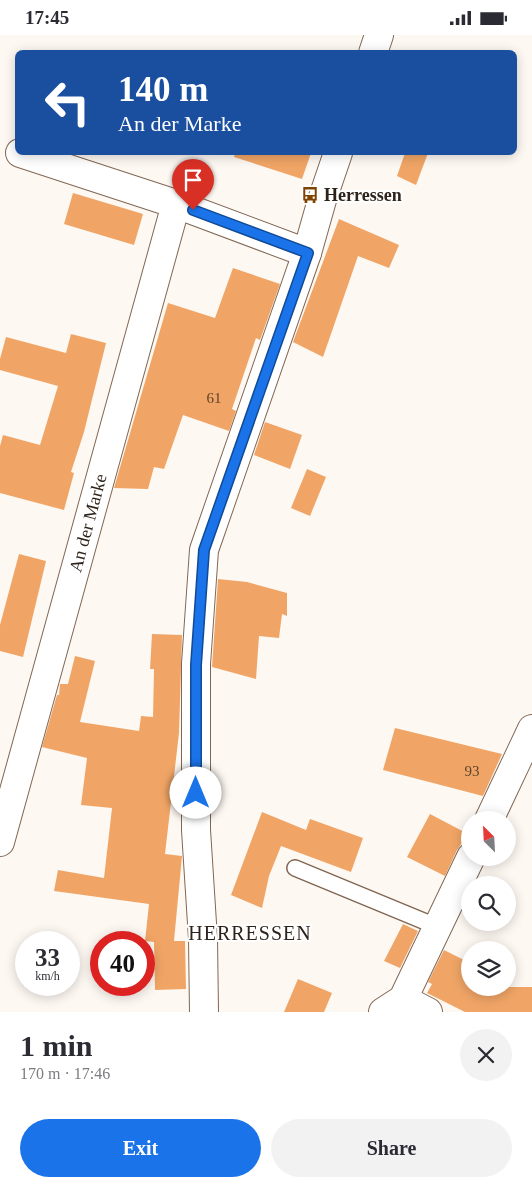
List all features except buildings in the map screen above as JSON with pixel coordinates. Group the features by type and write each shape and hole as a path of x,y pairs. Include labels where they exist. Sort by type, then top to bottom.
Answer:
{"street":[{"path":"374,50 379,35"},
{"path":"0,146 15,151"},
{"path":"28,155 176,204 308,253"},
{"path":"204,1012 203,939 196,830 196,665 204,550 308,253 337,155"},
{"name":"An der Marke","path":"0,842 176,204"},
{"path":"493,811 532,729"},
{"path":"428,1012 393,1006 438,927 467,866"}],"lane":[{"path":"295,868 438,927"}],"place":[{"name":"Herressen","path":"310,195"}],"district":[{"name":"HERRESSEN","path":"250,933"}],"route":[{"path":"193,210 308,253 204,550 196,665 196,793"}]}
